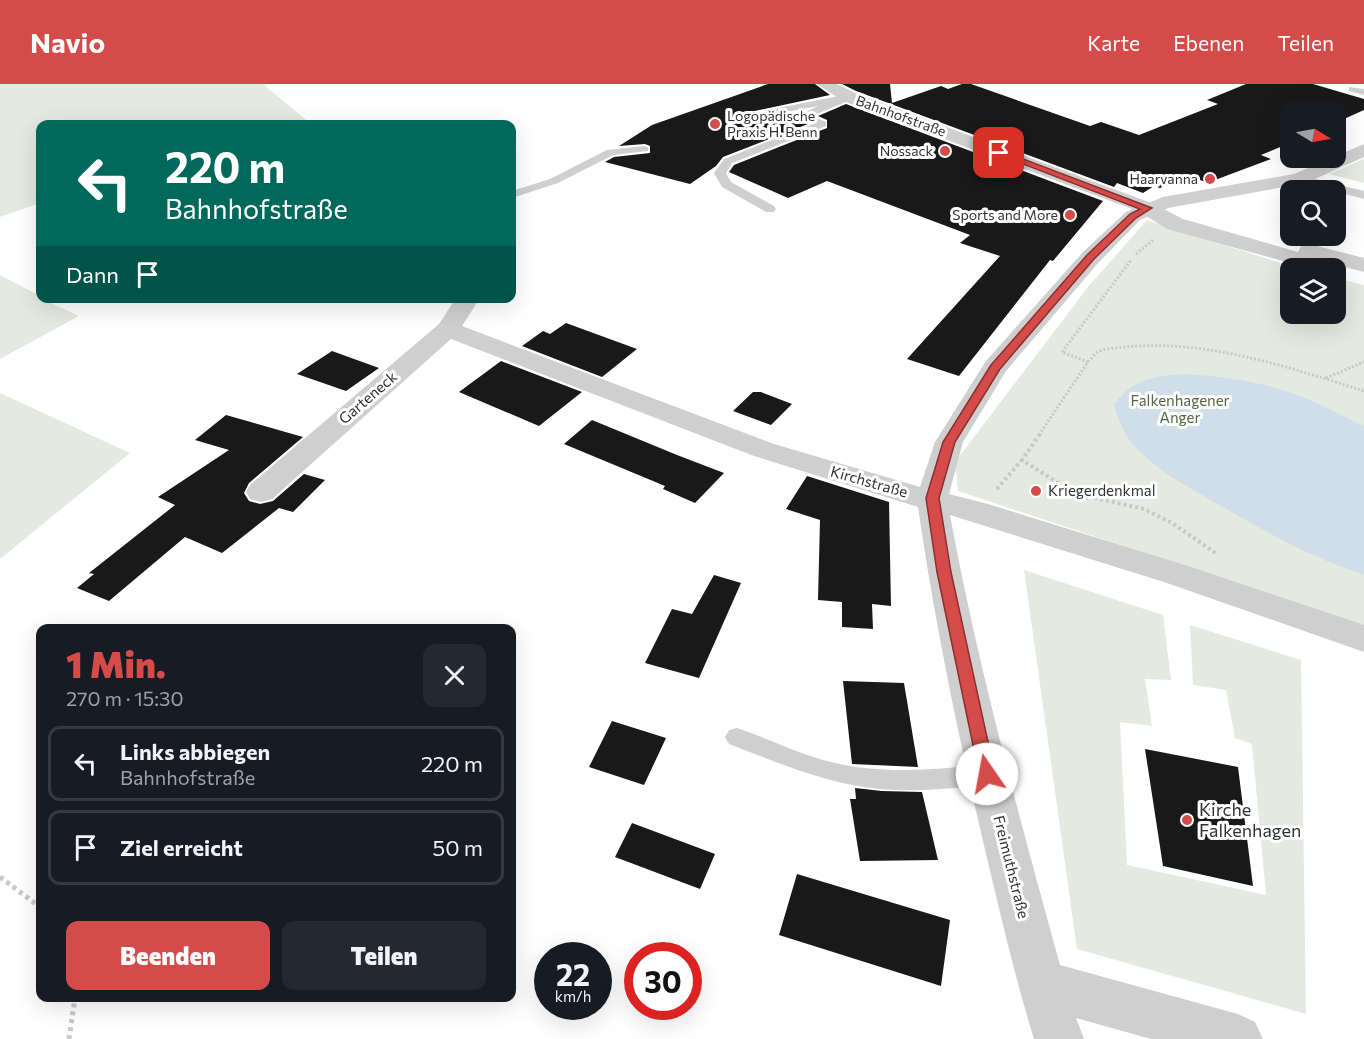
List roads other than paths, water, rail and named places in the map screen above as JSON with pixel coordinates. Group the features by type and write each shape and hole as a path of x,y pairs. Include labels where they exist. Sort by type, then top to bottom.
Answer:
{"street":[{"name":"Bahnhofstraße","path":"825,84 849,97 1153,222 1175,224 1296,258"},
{"name":"Freimuthstraße","path":"1059,1039 1041,984 987,774 944,572 932,498 949,442 995,367 1091,257 1133,216 1153,222 1163,202 1299,179 1364,150"},
{"name":"Bahnhofstraße","path":"1153,222 1185,216 1264,240 1364,265"},
{"path":"1346,273 1364,277"},
{"name":"Garteneck","path":"261,492 448,329 465,303"},
{"name":"Kirchstraße","path":"448,329 764,450 898,492 932,498 1176,574 1364,639"},
{"path":"1041,984 1238,1039"}],"lane":[{"path":"1353,89 1364,92"},
{"path":"742,118 849,97"},
{"path":"770,208 726,184 720,173 728,161 822,124 803,116 849,97"},
{"path":"516,194 554,181 611,152 644,149"},
{"path":"1299,179 1364,195"},
{"path":"737,737 838,774 863,778 924,781 987,774"}],"place":[{"name":"Logopädische Praxis H. Benn","path":"715,124"},
{"name":"Nossack","path":"945,151"},
{"name":"Haarvanna","path":"1210,179"},
{"name":"Sports and More","path":"1070,215"},
{"name":"Kriegerdenkmal","path":"1036,491"},
{"name":"Kirche Falkenhagen","path":"1187,820"}],"park label":[{"name":"Falkenhagener Anger","path":"1180,410"}]}
